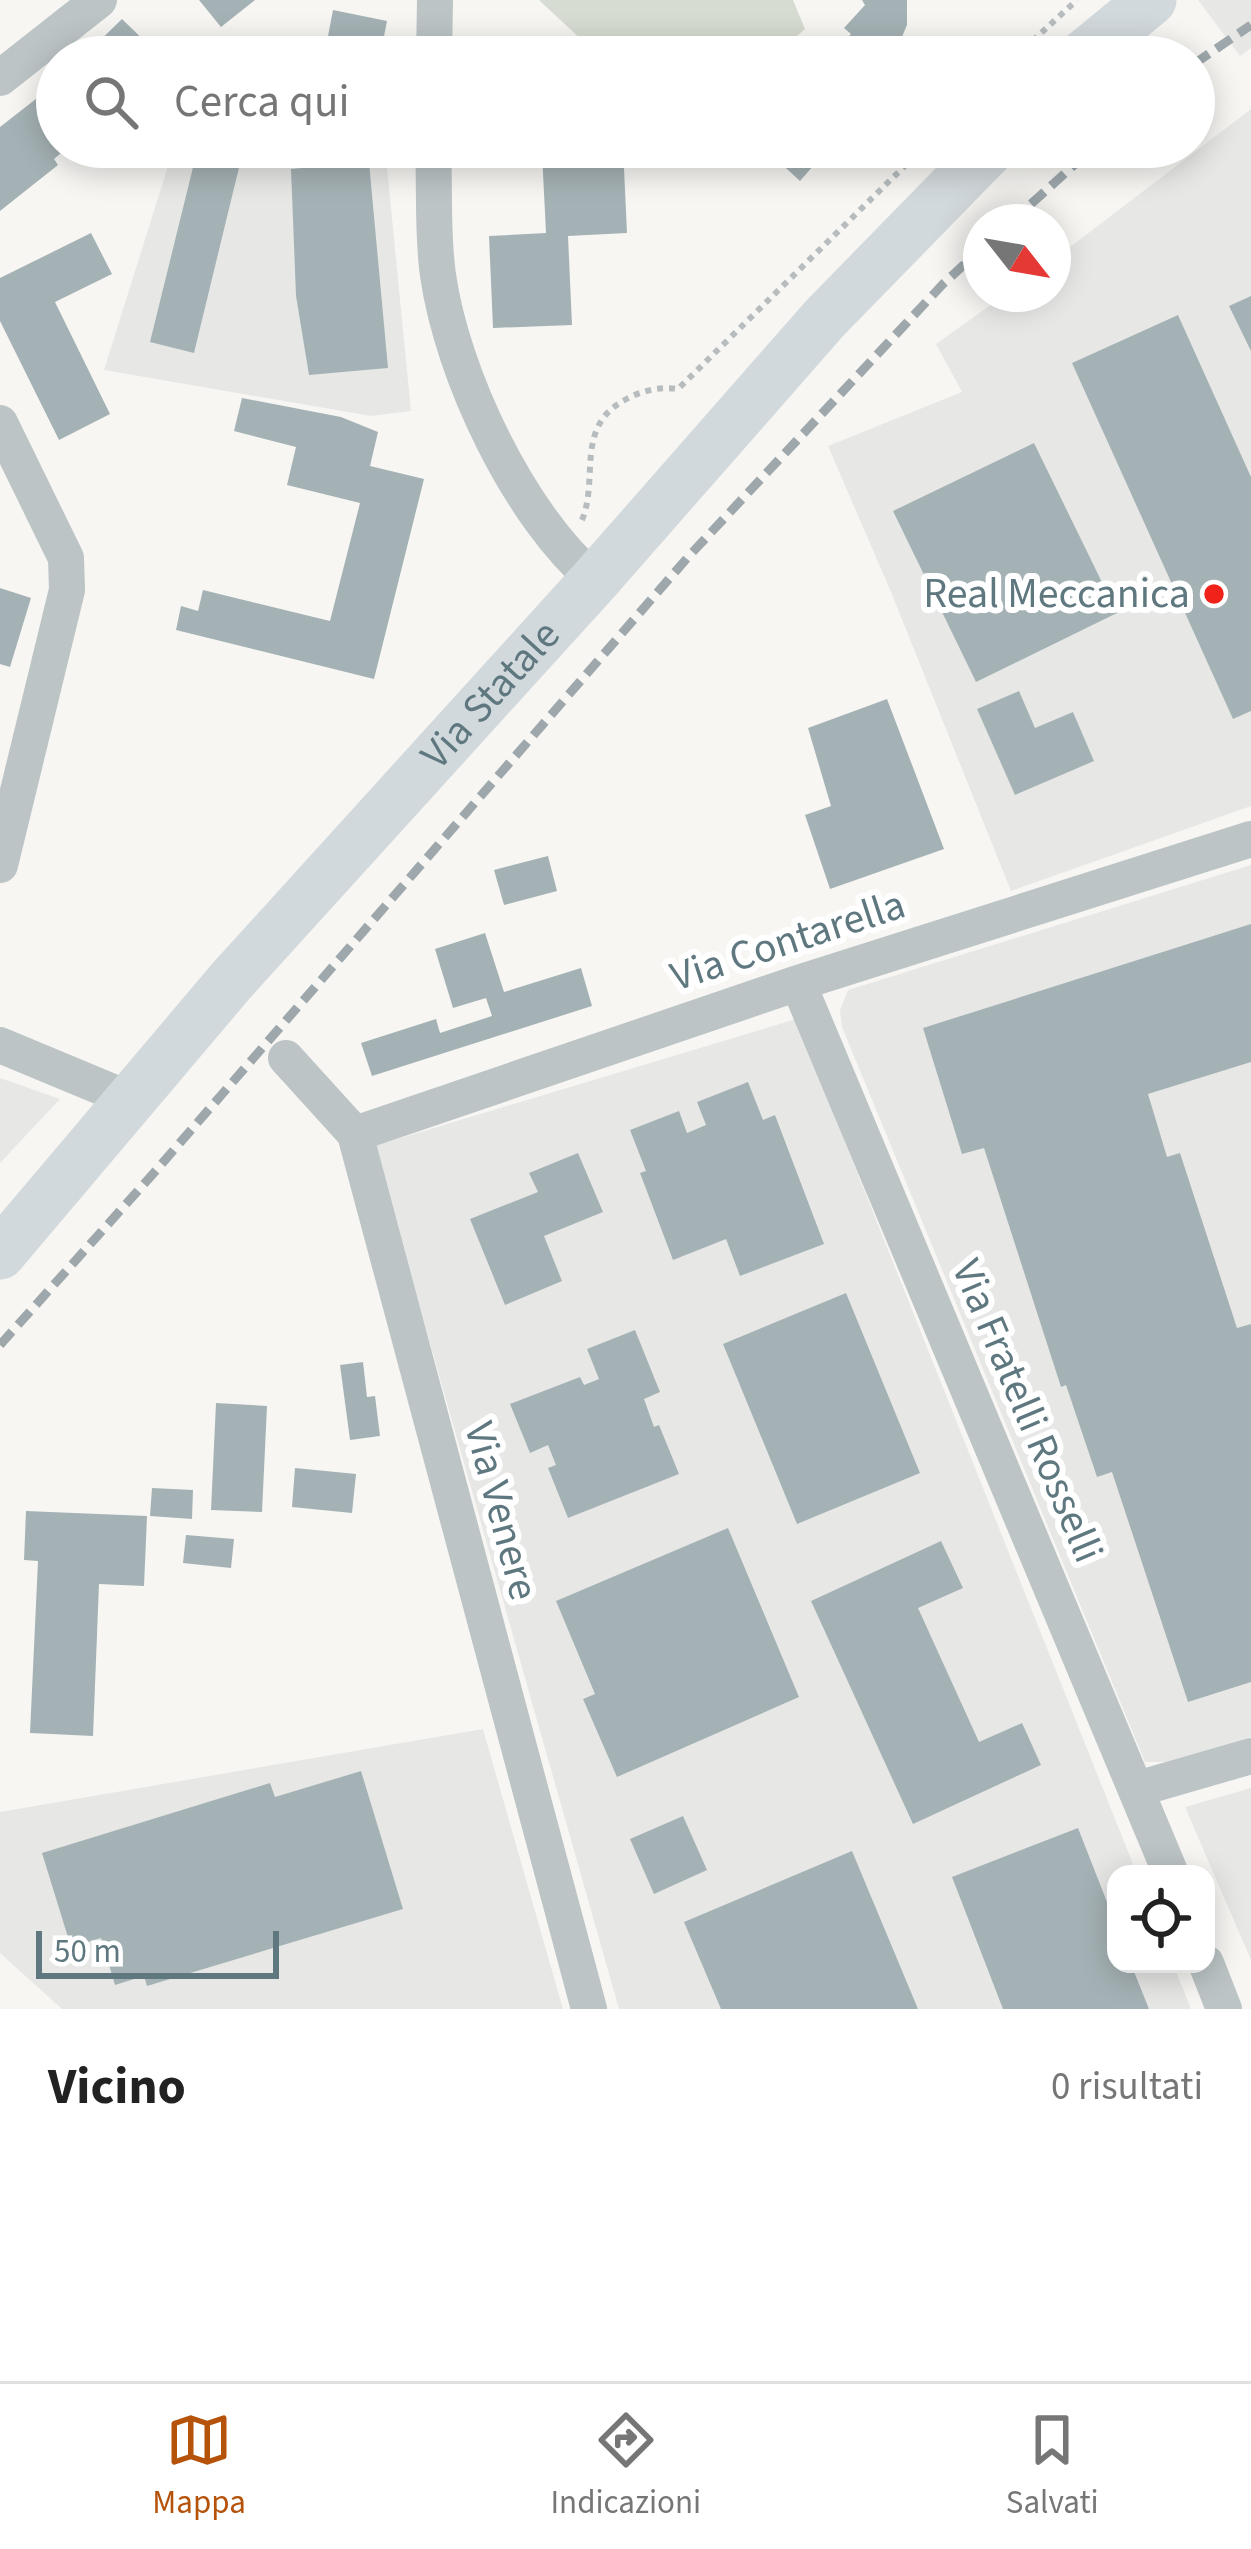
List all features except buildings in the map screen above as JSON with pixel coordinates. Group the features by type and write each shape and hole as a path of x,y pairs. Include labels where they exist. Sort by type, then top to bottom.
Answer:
{"main road":[{"path":"1107,36 1151,0"},
{"name":"Via Statale","path":"0,1254 231,981 826,318 972,168"}],"street":[{"path":"53,36 99,0"},
{"path":"434,36 435,0"},
{"path":"0,78 36,50"},
{"path":"434,168 438,276 472,398 544,525 568,557 595,580"},
{"path":"0,423 66,558 67,590 13,764 0,866"},
{"name":"Via Contarella","path":"355,1134 798,983 1251,839"},
{"name":"Via Fratelli Rosselli","path":"798,983 1167,1865"},
{"path":"0,1045 132,1100"},
{"name":"Via Venere","path":"286,1058 355,1134 589,2009"},
{"path":"1137,1789 1251,1756"},
{"path":"1210,1973 1224,2009"}],"path":[{"path":"1038,36 1077,0"}],"shaded area":[{"path":"539,0 793,0 805,29 797,36 578,36"},
{"path":"1198,0 1251,0 1251,48 1240,56"},
{"path":"1251,109 1251,806 1011,891 828,446 962,392 936,344 981,312 1071,312 1071,246 1174,168 1215,168 1215,136"},
{"path":"167,168 387,168 411,411 371,416 104,370"},
{"path":"1251,865 1251,1737 1167,1762 1145,1762 842,1027 840,1010 848,990"},
{"path":"796,1019 1133,1865 1107,1865 1107,1973 1177,1973 1191,2009 619,2009 374,1146"},
{"path":"0,1078 60,1099 0,1163"},
{"path":"483,1729 563,2009 62,2009 0,1953 0,1812"},
{"path":"1251,1788 1251,1960 1215,1877 1215,1865 1210,1865 1185,1807"}],"railway":[{"path":"1215,50 1251,25"},
{"path":"1031,204 1071,168"},
{"path":"0,1345 688,557 963,266"}],"place":[{"name":"Real Meccanica","path":"1214,594"}]}
